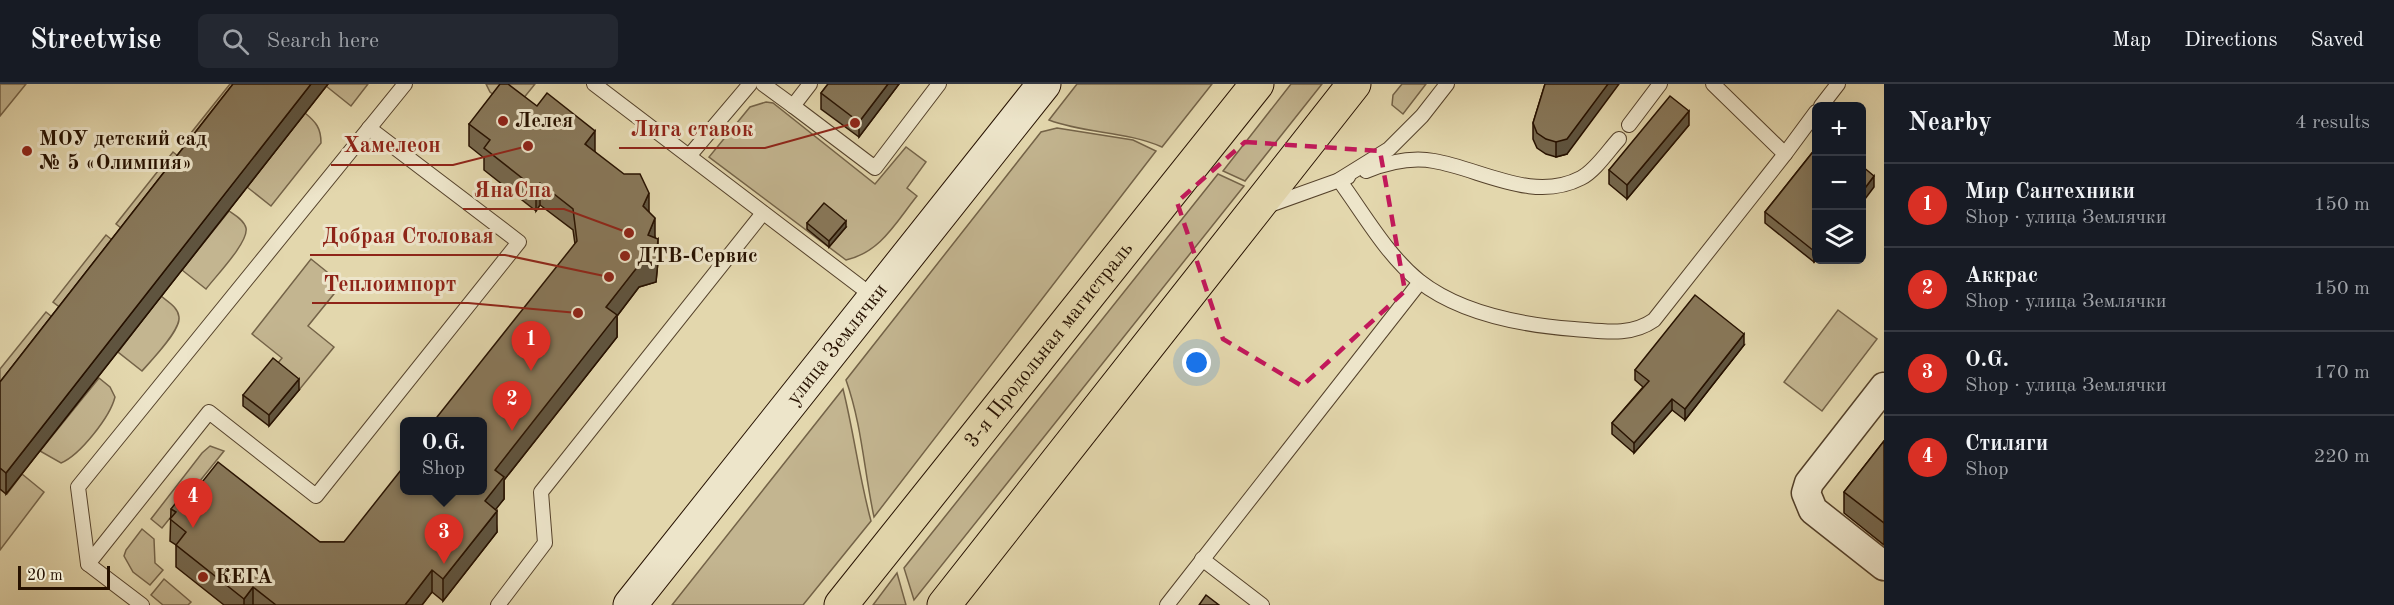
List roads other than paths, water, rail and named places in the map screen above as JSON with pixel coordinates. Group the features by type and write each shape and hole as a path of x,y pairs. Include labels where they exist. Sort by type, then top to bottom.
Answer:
{"highway":[{"name":"3-я Продольная магистраль","path":"841,605 1257,84"},
{"path":"944,605 1354,84"}],"main road":[{"name":"улица Землячки","path":"630,605 1044,84"}],"street":[{"path":"1884,387 1809,483 1806,493 1813,510 1884,566"}],"lane":[{"path":"142,605 88,564 78,487 405,84"},
{"path":"594,84 875,298"},
{"path":"689,156 750,84"},
{"path":"764,84 875,168 939,84"},
{"path":"793,106 810,84"},
{"path":"1340,180 1389,149 1422,116 1447,84"},
{"path":"1629,125 1660,84"},
{"path":"1713,84 1785,154"},
{"path":"1824,102 1838,84"},
{"path":"1340,180 1395,256 1420,282 1470,309 1508,321 1537,326 1615,332 1643,328 1654,320 1812,117"},
{"path":"88,564 209,412 316,496 519,242 369,128"},
{"path":"1256,209 1387,163 1431,160 1511,184 1538,187 1563,185 1583,177 1619,139"},
{"path":"498,605 545,543 541,492 763,213"},
{"path":"1167,605 1420,282"},
{"path":"1202,559 1262,605"}],"place":[{"name":"Лелея","path":"503,121"},
{"name":"Лига ставок","path":"855,123"},
{"name":"Хамелеон","path":"528,146"},
{"name":"МОУ детский сад № 5 «Олимпия»","path":"27,151"},
{"name":"ЯнаСпа","path":"629,233"},
{"name":"ДТВ-Сервис","path":"625,256"},
{"name":"Добрая Столовая","path":"609,277"},
{"name":"Теплоимпорт","path":"578,313"},
{"name":"Мир Сантехники","path":"531,371"},
{"name":"Аккрас","path":"512,431"},
{"name":"Стиляги","path":"193,528"},
{"name":"O.G.","path":"444,564"},
{"name":"КЕГА","path":"203,577"}]}
